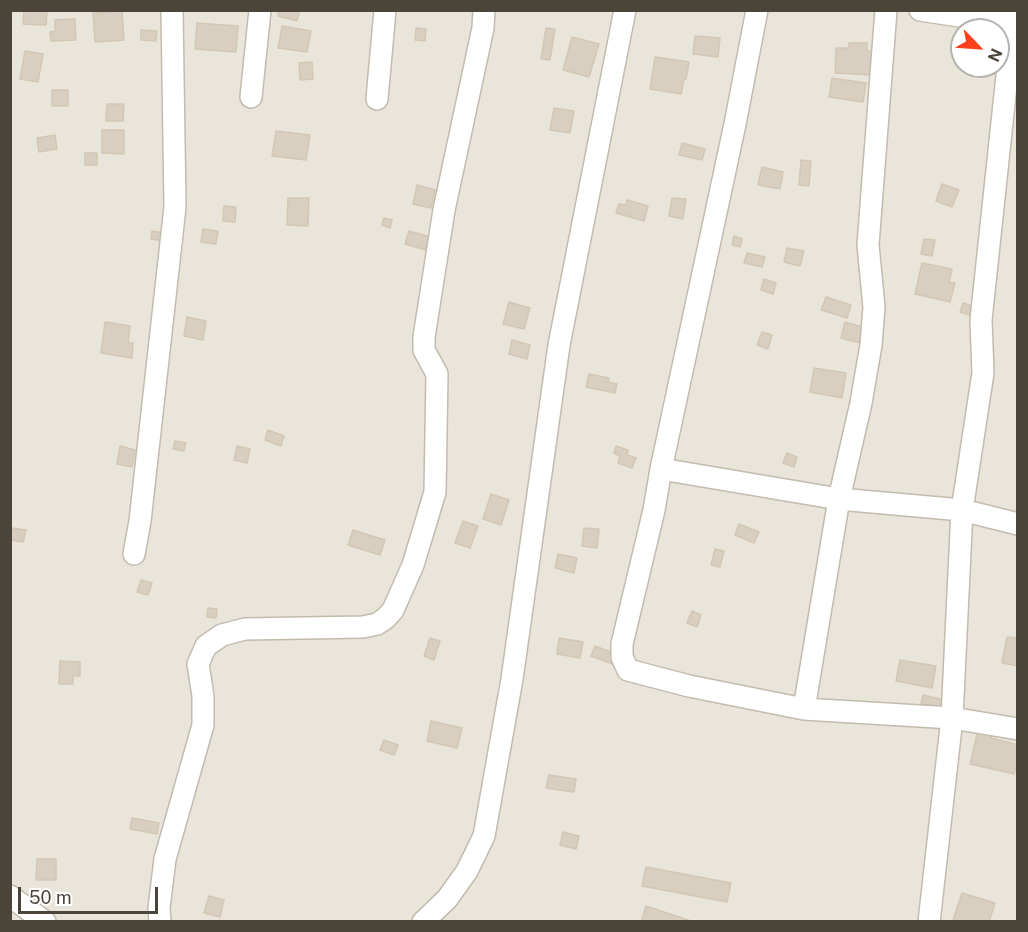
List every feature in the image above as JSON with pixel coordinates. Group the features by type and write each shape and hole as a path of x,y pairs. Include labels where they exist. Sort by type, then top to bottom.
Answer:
{"street":[{"path":"134,554 140,521 175,207 172,10"},
{"path":"251,97 260,10"},
{"path":"377,99 386,10"},
{"path":"160,921 159,908 165,859 203,725 203,696 198,664 206,646 222,635 245,629 363,627 377,624 393,610 413,565 435,492 437,374 424,351 424,337 444,210 483,28 484,10"},
{"path":"423,921 447,899 467,871 484,836 512,679 559,345 625,10"},
{"path":"757,10 654,510 622,644 622,657 628,670 689,686 804,709 952,718 1017,729"},
{"path":"804,709 839,499 861,403 871,345 874,307 868,245 886,10"},
{"path":"920,10 1015,20 981,320 983,373 962,510 952,718 929,921"},
{"path":"661,469 839,499 962,510 1017,524"},
{"path":"10,897 45,921"}],"shaded area":[{"path":"11,11 1017,11 1017,921 11,921"}],"building":[{"path":"24,10 47,10 46,25 23,24"},
{"path":"279,10 300,10 297,21 278,16"},
{"path":"122,11 124,40 95,42 93,13"},
{"path":"75,19 76,40 51,41 50,32 55,31 55,20"},
{"path":"197,23 238,26 236,52 195,49"},
{"path":"282,26 311,31 307,52 278,48"},
{"path":"416,28 426,29 425,41 415,40"},
{"path":"546,28 555,29 550,60 541,59"},
{"path":"141,30 157,31 156,41 141,40"},
{"path":"695,36 720,38 718,57 693,54"},
{"path":"572,37 599,44 589,77 563,70"},
{"path":"849,43 867,43 867,51 873,51 872,75 835,73 836,48 849,48"},
{"path":"25,51 43,54 38,82 20,79"},
{"path":"655,57 689,62 681,94 650,89"},
{"path":"312,62 313,79 300,80 299,63"},
{"path":"832,78 866,83 863,102 829,97"},
{"path":"52,90 68,90 68,106 52,106"},
{"path":"107,104 124,104 123,121 106,121"},
{"path":"554,108 574,111 570,133 550,130"},
{"path":"102,130 124,130 124,154 102,153"},
{"path":"276,131 310,135 306,160 272,156"},
{"path":"55,135 57,149 39,152 37,138"},
{"path":"682,143 705,149 702,160 679,155"},
{"path":"85,153 97,153 97,165 85,165"},
{"path":"801,160 811,161 809,186 799,185"},
{"path":"762,167 783,172 780,189 758,185"},
{"path":"942,184 959,190 952,207 936,201"},
{"path":"417,185 435,190 431,208 413,204"},
{"path":"288,198 309,198 308,226 287,225"},
{"path":"672,198 686,199 683,219 669,216"},
{"path":"627,200 648,206 644,221 616,213 619,204 626,205"},
{"path":"224,206 236,207 235,222 223,221"},
{"path":"384,218 392,220 390,228 382,225"},
{"path":"203,229 218,231 216,244 201,242"},
{"path":"152,231 165,233 164,241 151,239"},
{"path":"409,231 430,237 426,250 405,244"},
{"path":"734,236 742,239 740,247 732,245"},
{"path":"924,239 935,240 932,256 921,254"},
{"path":"787,248 804,251 800,266 784,262"},
{"path":"747,253 765,257 762,267 744,263"},
{"path":"922,263 952,269 949,282 955,283 950,302 915,294"},
{"path":"764,279 776,283 773,294 761,290"},
{"path":"826,297 851,305 847,318 821,310"},
{"path":"509,302 530,308 524,329 503,324"},
{"path":"963,303 976,307 973,316 960,312"},
{"path":"187,317 206,321 203,340 184,336"},
{"path":"105,322 130,326 128,343 133,343 132,358 101,353"},
{"path":"845,322 865,328 860,343 841,338"},
{"path":"762,332 772,335 768,349 757,345"},
{"path":"512,340 530,345 527,359 509,354"},
{"path":"814,368 846,373 842,398 810,392"},
{"path":"589,374 609,378 608,382 617,384 615,393 586,387"},
{"path":"268,430 284,436 281,446 265,440"},
{"path":"175,441 186,443 184,451 173,449"},
{"path":"120,446 135,450 132,467 117,464"},
{"path":"237,446 250,449 247,463 234,460"},
{"path":"616,446 628,450 627,455 636,458 632,468 618,463 620,456 614,453"},
{"path":"787,453 797,457 794,467 783,463"},
{"path":"491,494 509,500 501,525 483,519"},
{"path":"463,521 478,526 470,548 455,543"},
{"path":"739,524 759,532 754,543 735,535"},
{"path":"12,528 26,530 23,542 10,540"},
{"path":"584,528 599,529 597,548 582,546"},
{"path":"353,530 385,540 380,555 348,545"},
{"path":"715,549 724,551 720,567 711,565"},
{"path":"558,554 577,558 574,573 555,568"},
{"path":"141,580 152,583 148,595 137,592"},
{"path":"208,608 217,609 216,618 207,617"},
{"path":"692,611 701,615 697,627 687,623"},
{"path":"1007,637 1018,638 1018,666 1002,663"},
{"path":"430,638 440,641 434,660 424,656"},
{"path":"559,638 583,642 580,658 557,654"},
{"path":"595,646 616,654 613,664 591,656"},
{"path":"900,660 936,666 932,688 896,681"},
{"path":"60,661 80,662 80,676 73,676 73,684 59,684"},
{"path":"923,695 944,700 942,708 921,704"},
{"path":"431,721 462,728 457,748 427,741"},
{"path":"978,730 992,733 991,738 1018,745 1018,760 1014,774 970,764"},
{"path":"384,740 398,745 394,755 380,750"},
{"path":"549,775 576,779 574,792 546,788"},
{"path":"132,818 159,823 157,834 130,829"},
{"path":"563,832 579,836 576,849 560,845"},
{"path":"37,859 56,859 56,880 36,880"},
{"path":"646,867 731,883 727,902 642,886"},
{"path":"962,893 995,903 989,922 953,920"},
{"path":"209,896 224,900 220,917 204,913"},
{"path":"646,906 694,922 641,922"}]}
